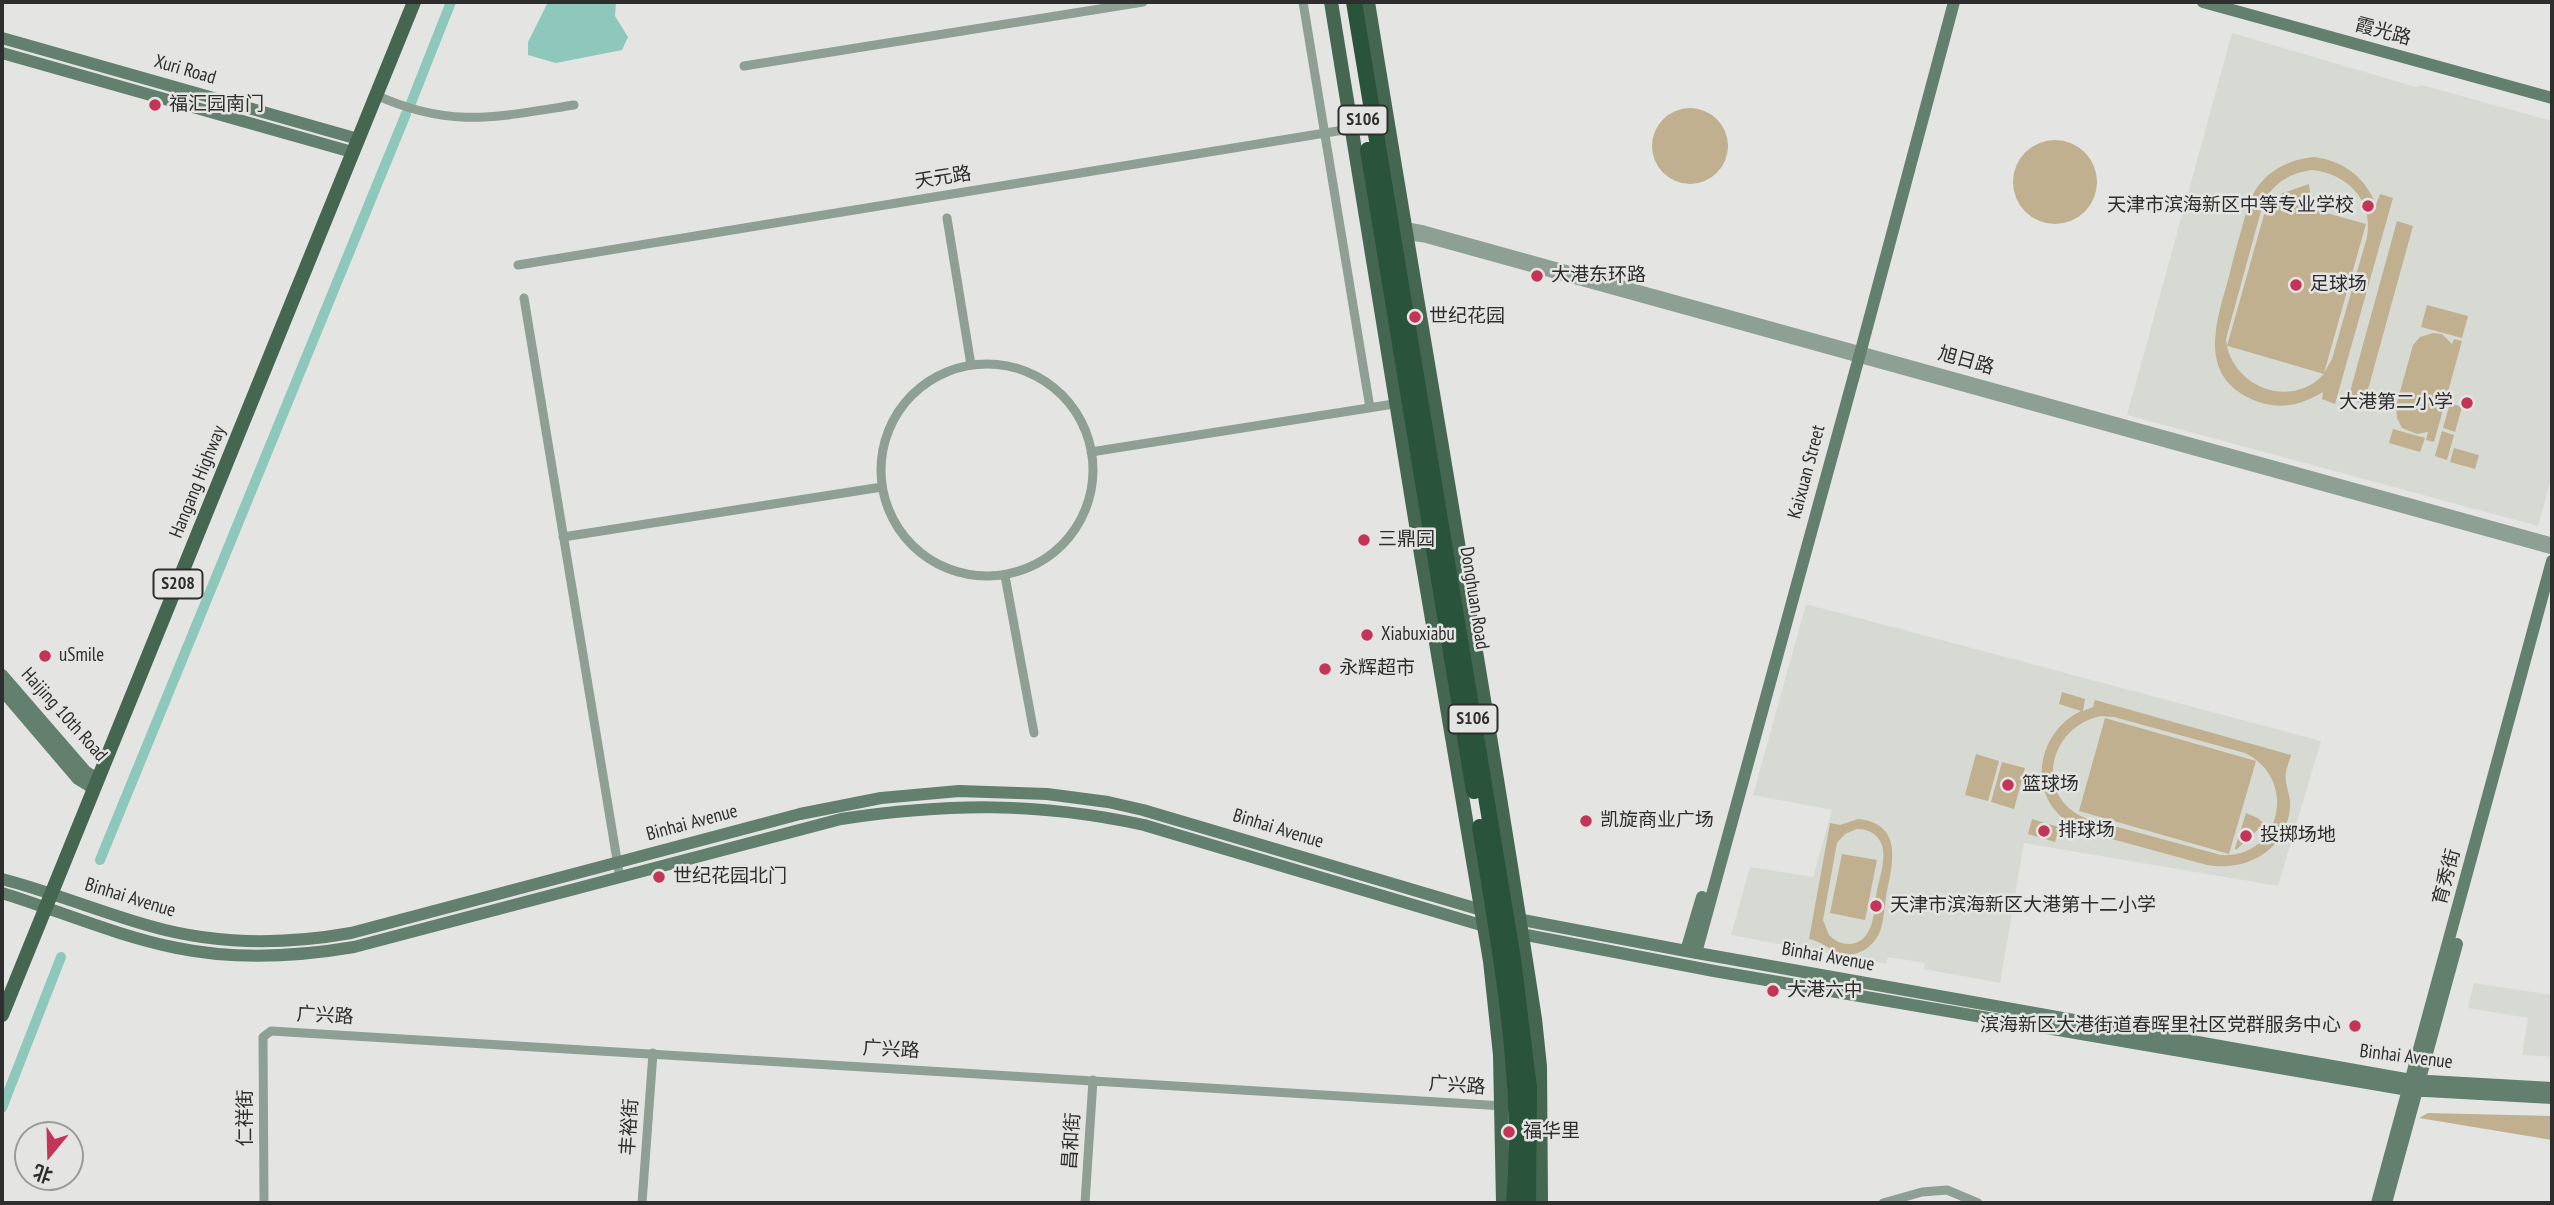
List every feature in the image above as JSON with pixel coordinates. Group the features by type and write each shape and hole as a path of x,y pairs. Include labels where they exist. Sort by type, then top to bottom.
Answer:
{"highway":[{"name":"Donghuan Road","path":"1343,2 1363,127 1388,233 1501,922 1521,1015 1529,1088 1528,1203"},
{"name":"Donghuan Road","path":"1354,2 1363,127"},
{"name":"Donghuan Road","path":"1501,922 1510,1024 1508,1107 1514,1203"}],"main road":[{"name":"Hangang Highway","path":"2,998 93,783 351,145 405,2"},
{"name":"Hangang Highway","path":"351,145 376,95 414,2"},
{"path":"1331,2 1388,233 1501,922 1535,1019 1540,1066 1541,1203"},
{"path":"1368,2 1388,233"},
{"name":"Kaixuan Street","path":"1856,353 1923,101 1946,2"},
{"name":"Kaixuan Street","path":"1691,952 1954,2"},
{"name":"霞光路","path":"2203,2 2552,98"},
{"name":"霞光路","path":"2227,2 2552,92"},
{"name":"Xuri Road","path":"2,38 351,145"},
{"name":"Xuri Road","path":"2,53 351,145"},
{"name":"育秀街","path":"2386,1203 2414,1085 2552,561"},
{"name":"育秀街","path":"2377,1203 2414,1085 2552,590"},
{"name":"Haijing 10th Road","path":"2,675 93,783"},
{"name":"Haijing 10th Road","path":"2,690 78,779 93,783"},
{"name":"Binhai Avenue","path":"2,893 45,899 176,933 212,939 280,942 351,933 800,814 931,792 1014,792 1095,800 1179,819 1501,922 1691,952 2414,1085 2552,1088"},
{"name":"Binhai Avenue","path":"2,879 45,899 175,947 225,955 279,955 354,947 841,819 915,808 1019,807 1107,817 1175,832 1501,922 1704,969 2414,1085 2552,1098"},
{"name":"Hangang Highway","path":"2,1015 45,899"},
{"path":"1503,1203 1508,1107"}],"street":[{"path":"744,66 1143,2"},
{"path":"1303,2 1370,408"},
{"path":"376,95 415,111 453,118 498,116 574,105"},
{"name":"天元路","path":"518,265 1363,127"},
{"path":"947,218 971,365"},
{"name":"旭日路","path":"1388,233 1424,238 2552,542"},
{"path":"524,298 620,878"},
{"name":"旭日路","path":"1856,353 2552,550"},
{"path":"971,365 1008,366 1042,379 1070,403 1088,436 1091,452 1094,472 1088,509 1069,540 1040,564 1005,576 972,576 939,566 921,553 912,546 892,519 882,487 881,454 898,413 912,395 939,375 971,365"},
{"path":"1091,452 1415,401"},
{"path":"563,537 882,487"},
{"path":"1005,576 1034,733"},
{"name":"广兴路","path":"265,1034 271,1031 653,1053 1508,1107"},
{"name":"仁祥街","path":"264,1203 265,1034"},
{"name":"丰裕街","path":"642,1203 653,1053"},
{"name":"昌和街","path":"1085,1203 1093,1080"},
{"path":"1883,1203 1922,1192 1947,1190 1978,1203"}],"shaded area":[{"path":"548,2 616,2 615,16 628,37 622,50 556,63 528,55 528,42"},
{"name":"天津市滨海新区中等专业学校","path":"2232,33 2416,87 2422,85 2552,121 2552,475 2538,526 2127,415"},
{"path":"1690,108 1705,111 1717,119 1725,131 1728,146 1725,161 1717,173 1705,181 1690,184 1675,181 1663,173 1655,161 1652,146 1655,131 1663,119 1675,111"},
{"path":"2047,140 2063,140 2079,147 2090,158 2097,174 2094,198 2085,212 2063,224 2047,224 2031,217 2020,206 2013,190 2013,174 2020,158 2031,147"},
{"name":"足球场","path":"2303,159 2325,159 2352,172 2366,186 2376,205 2380,194 2393,198 2335,404 2322,399 2323,392 2297,404 2270,405 2251,399 2234,388 2223,376 2217,362 2216,330 2252,195 2273,171","holes":["2312,170 2336,177 2355,191 2362,200 2368,224 2367,237 2332,359 2324,373 2366,224 2269,197 2227,346 2226,339 2264,200 2284,179","2228,346 2324,374 2297,390 2283,392 2268,389 2242,374"]},
{"path":"2309,184 2311,203 2280,194"},
{"path":"2397,221 2413,226 2364,404 2348,399"},
{"path":"2427,305 2468,316 2462,338 2421,327"},
{"path":"2433,333 2442,334 2452,344 2454,339 2462,341 2434,442 2426,440 2428,432 2417,434 2402,428 2397,418 2396,406 2413,345 2420,337"},
{"path":"2450,403 2462,407 2455,432 2443,428"},
{"path":"2393,429 2425,438 2420,452 2389,443"},
{"path":"2442,431 2454,435 2447,460 2435,456"},
{"path":"2454,448 2479,455 2475,469 2450,462"},
{"path":"1806,604 2321,741 2278,886 2024,843 2000,983 1924,969 1925,963 1888,957 1886,964 1731,935 1750,867 1813,877 1832,810 1753,795"},
{"path":"2062,692 2085,699 2083,711 2093,707 2095,700 2291,755 2286,771 2290,808 2281,836 2262,855 2236,865 2222,866 2207,865 2090,833 2070,824 2054,809 2043,782 2042,768 2050,741 2068,719 2081,711 2059,704","holes":["2101,716 2114,717 2245,753 2262,765 2272,780 2277,798 2276,815 2269,831 2258,844 2241,853 2221,855 2088,819 2071,809 2059,796 2054,781 2054,764 2059,748 2068,734 2083,723"]},
{"path":"2105,718 2256,761 2229,854 2079,811"},
{"name":"篮球场","path":"1976,754 1999,761 1988,801 1965,795"},
{"name":"篮球场","path":"2002,762 2025,768 2014,809 1991,802"},
{"name":"投掷场地","path":"2246,813 2264,824 2236,850 2235,848"},
{"path":"1858,819 1873,822 1889,837 1892,848 1891,872 1879,935 1867,948 1847,955 1809,939 1830,823 1840,825","holes":["1857,829 1867,830 1878,838 1882,846 1883,865 1872,924 1864,938 1846,944 1829,935 1823,920 1837,843 1845,834"]},
{"name":"排球场","path":"2032,819 2059,827 2055,842 2028,834"},
{"path":"1842,854 1877,860 1865,920 1830,913"},
{"path":"2474,983 2552,995 2552,1057 2522,1055 2528,1018 2468,1008"},
{"path":"2428,1113 2552,1116 2552,1140 2419,1118"}],"waterway":[{"path":"411,103 451,2"},
{"path":"100,860 406,114"},
{"path":"2,1108 61,957"}],"place":[{"name":"福汇园南门","path":"155,105"},
{"name":"天津市滨海新区中等专业学校","path":"2368,206"},
{"name":"大港东环路","path":"1537,276"},
{"name":"足球场","path":"2296,285"},
{"name":"世纪花园","path":"1415,317"},
{"name":"大港第二小学","path":"2467,403"},
{"name":"三鼎园","path":"1364,540"},
{"name":"Xiabuxiabu","path":"1367,635"},
{"name":"uSmile","path":"45,656"},
{"name":"永辉超市","path":"1325,669"},
{"name":"篮球场","path":"2008,785"},
{"name":"凯旋商业广场","path":"1586,821"},
{"name":"排球场","path":"2044,831"},
{"name":"投掷场地","path":"2246,836"},
{"name":"世纪花园北门","path":"659,877"},
{"name":"天津市滨海新区大港第十二小学","path":"1876,906"},
{"name":"大港六中","path":"1773,991"},
{"name":"滨海新区大港街道春晖里社区党群服务中心","path":"2355,1026"},
{"name":"福华里","path":"1509,1132"}]}
